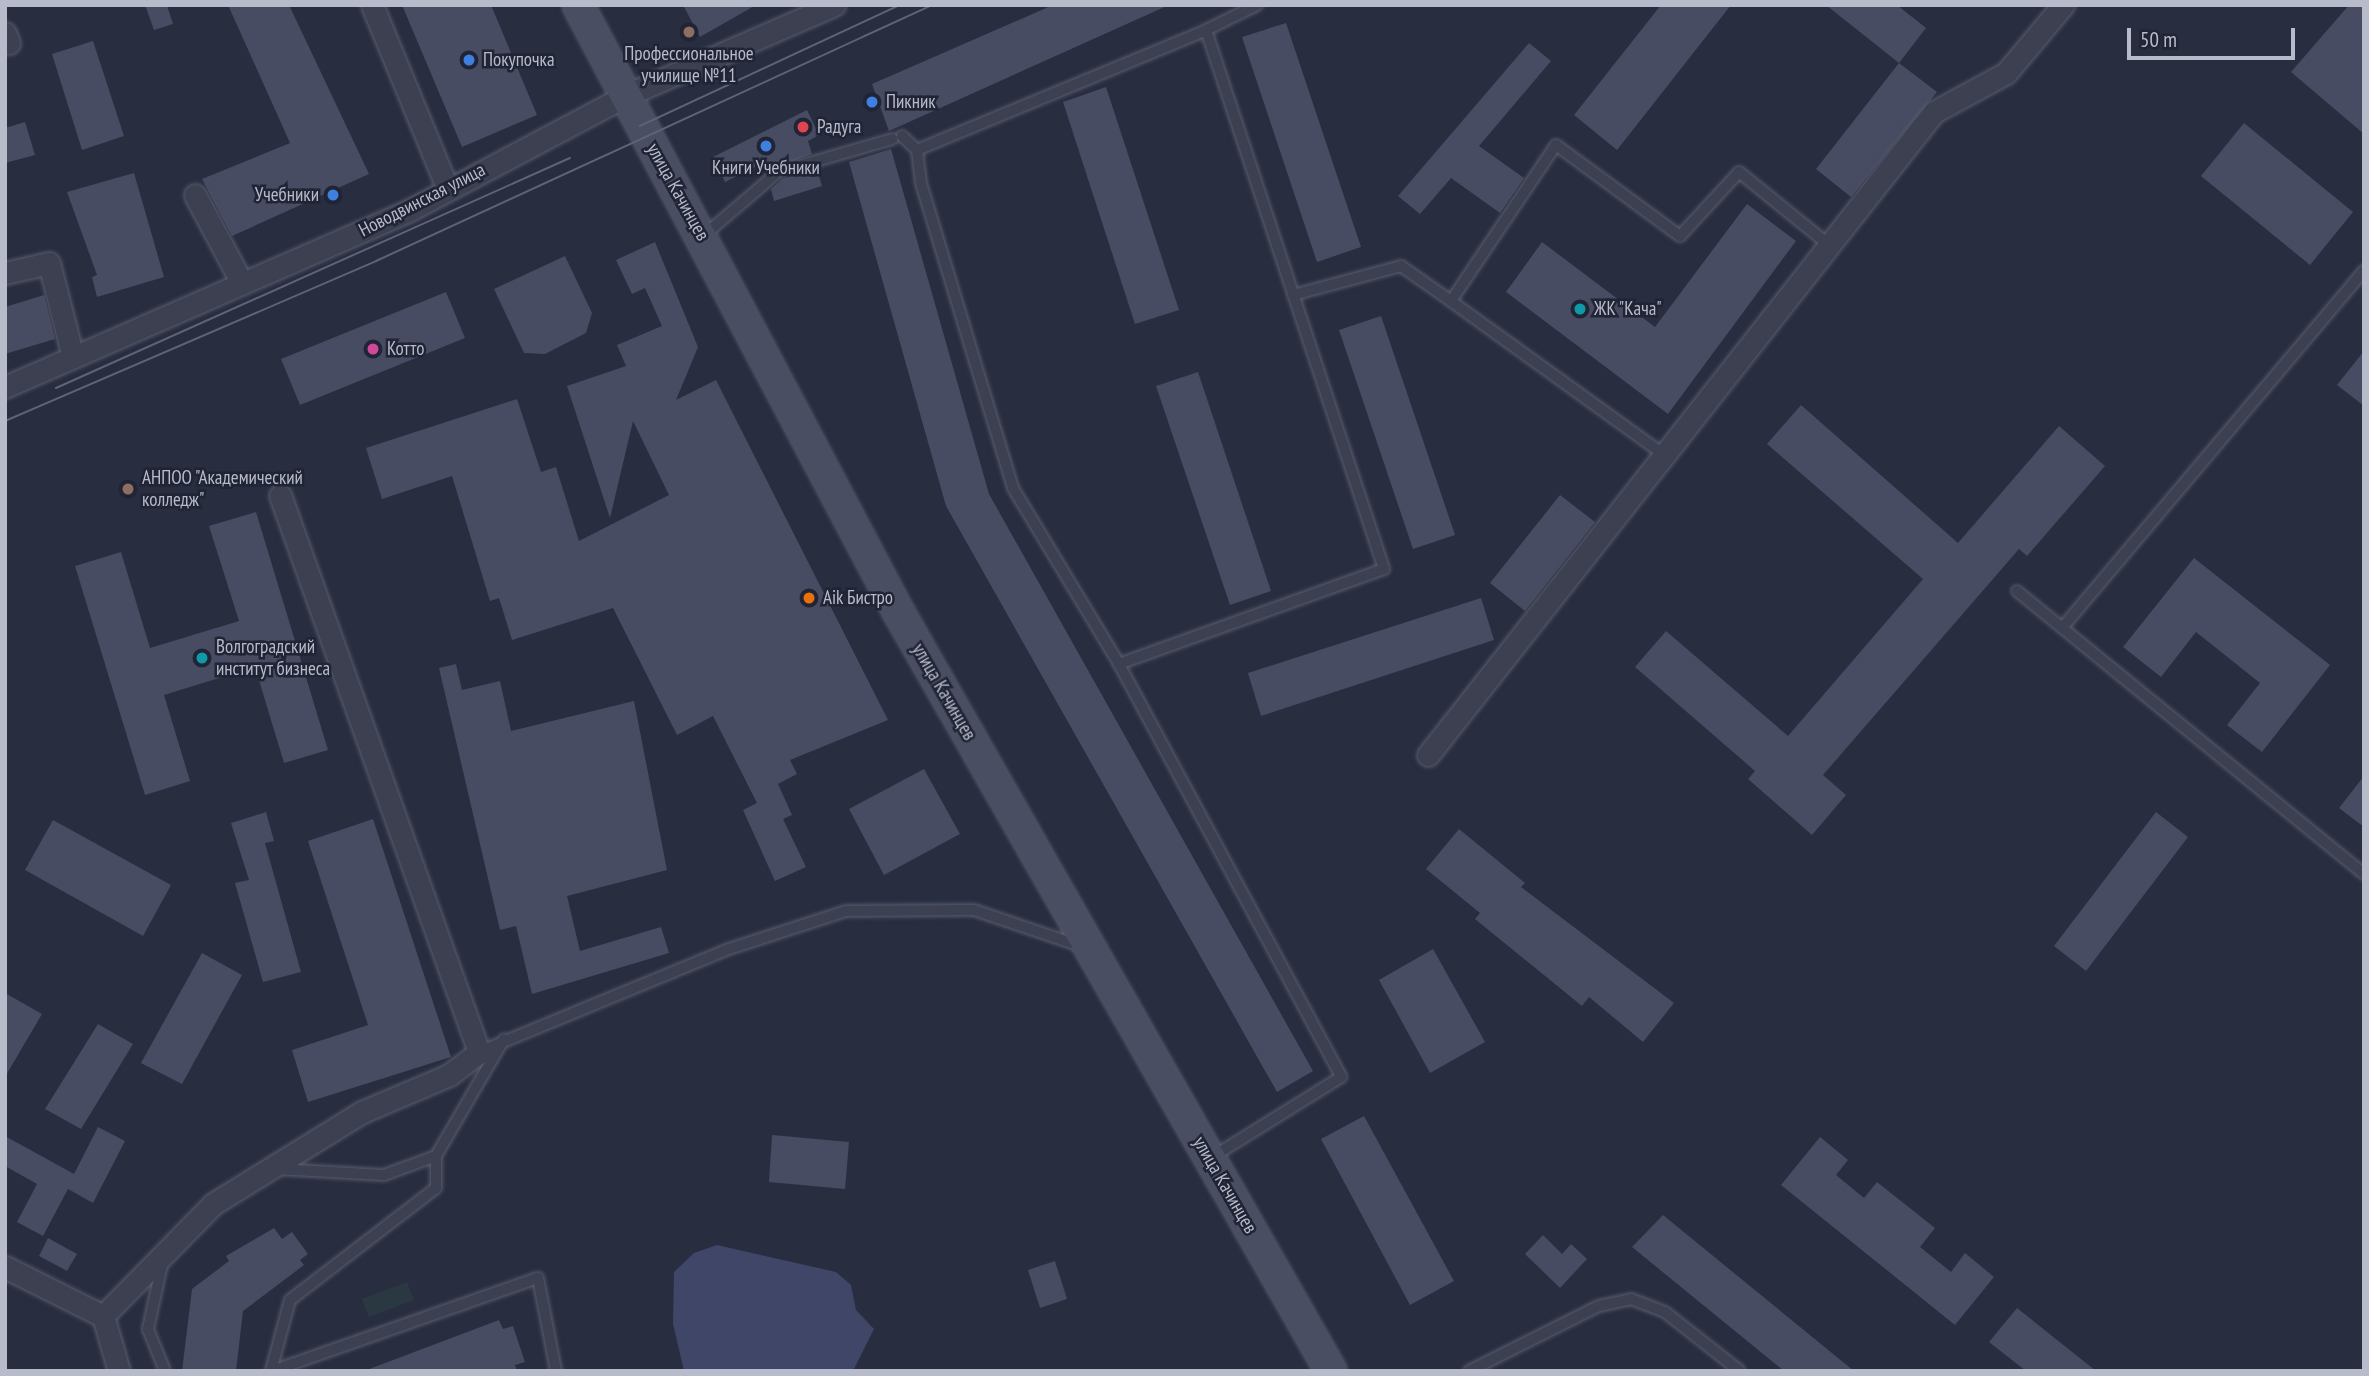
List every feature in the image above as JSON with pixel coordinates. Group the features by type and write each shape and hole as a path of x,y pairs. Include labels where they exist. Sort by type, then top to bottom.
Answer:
{"main road":[{"name":"улица Качинцев","path":"578,5 899,613 1324,1363"}],"street":[{"path":"372,5 448,189"},
{"name":"Новодвинская улица","path":"5,387 448,189 627,95 834,5"},
{"path":"1428,755 1828,244 1934,113 2006,73 2063,5"},
{"path":"195,195 242,283"},
{"path":"5,273 49,263 73,357"},
{"path":"103,1316 213,1204 362,1112 449,1075 479,1052 280,495"},
{"path":"5,1267 103,1316 119,1371"}],"lane":[{"path":"917,150 1206,30 1257,5"},
{"path":"1119,664 1384,569 1206,30"},
{"path":"702,237 778,172 897,137 917,150"},
{"path":"1451,301 1556,145 1680,236 1739,172 1828,244"},
{"path":"917,150 921,183 1013,488 1119,664 1341,1077 1210,1159"},
{"path":"1293,295 1402,266 1663,454"},
{"path":"2062,628 2364,271"},
{"path":"2017,591 2364,874"},
{"path":"479,1052 504,1039 729,948 845,911 974,910 1090,949"},
{"path":"272,1371 290,1300 436,1188 436,1156 504,1039"},
{"path":"270,1169 384,1175 436,1156"},
{"path":"164,1255 148,1329 165,1371"},
{"path":"272,1371 538,1278 556,1371"},
{"path":"1469,1371 1600,1306 1631,1299 1665,1312 1740,1371"}],"shaded area":[{"path":"407,1282 414,1300 369,1317 362,1299"}],"water":[{"path":"717,1245 836,1272 851,1285 856,1310 874,1329 853,1371 684,1371 673,1324 674,1272 694,1253"}],"building":[{"path":"145,5 167,5 173,24 154,30"},
{"path":"228,5 289,5 369,174 232,236 202,179 290,143"},
{"name":"Покупочка","path":"402,5 491,5 537,115 462,147"},
{"path":"683,5 756,5 700,37"},
{"path":"1053,5 1169,5 889,131 872,84"},
{"path":"1661,5 1731,5 1617,150 1574,115"},
{"path":"1826,5 1897,5 1926,28 1899,63"},
{"path":"2349,5 2364,5 2364,134 2291,72"},
{"path":"1286,23 1361,247 1317,262 1242,37"},
{"path":"93,41 124,136 82,150 52,54"},
{"path":"1529,43 1551,61 1479,146 1524,178 1500,213 1451,178 1420,214 1398,196"},
{"path":"1899,63 1937,92 1851,197 1816,169"},
{"path":"1106,87 1179,310 1135,324 1063,102"},
{"name":"Книги Учебники","path":"807,110 819,135 808,141 812,154 765,172 763,163 725,182 713,157"},
{"path":"25,122 35,155 5,163 5,128"},
{"path":"2244,123 2353,212 2310,265 2201,176"},
{"path":"891,149 989,494 1313,1071 1277,1092 946,506 849,162"},
{"path":"817,169 822,186 774,201 771,189 782,179"},
{"path":"134,173 164,277 97,297 92,277 97,275 67,192"},
{"name":"ЖК \"Кача\"","path":"1747,204 1796,241 1668,414 1506,292 1542,242 1655,327"},
{"path":"655,242 698,347 676,400 716,380 888,720 790,760 797,774 778,784 792,815 783,819 806,867 775,881 743,810 757,803 713,716 677,735 613,608 512,640 499,598 490,601 452,476 382,499 366,448 517,399 541,472 556,467 579,541 669,495 633,421 610,518 567,386 626,366 617,345 662,326 645,288 632,294 616,260"},
{"path":"565,256 592,313 586,333 545,354 524,353 494,289"},
{"name":"Котто","path":"446,292 465,338 300,405 281,359"},
{"path":"44,295 55,339 5,354 5,307"},
{"path":"1381,316 1455,535 1413,549 1339,330"},
{"path":"2364,351 2364,406 2337,385"},
{"path":"1198,372 1271,591 1230,605 1156,386"},
{"path":"1801,405 1958,543 2059,426 2105,466 2027,556 2019,549 1823,775 1846,795 1812,835 1748,779 1755,771 1635,667 1666,631 1788,736 1923,579 1767,444"},
{"path":"1560,495 1595,522 1525,611 1490,583"},
{"name":"Волгоградский институт бизнеса","path":"256,512 328,750 284,763 255,667 164,695 190,781 145,795 75,566 121,552 150,648 239,621 209,526"},
{"path":"2194,558 2330,665 2262,752 2227,725 2260,683 2196,632 2161,677 2123,647"},
{"path":"1481,598 1494,640 1261,716 1248,673"},
{"path":"456,664 462,690 500,681 511,731 634,701 667,870 567,896 580,951 661,927 669,953 532,994 516,926 500,930 439,668"},
{"path":"924,769 960,834 884,875 849,809"},
{"path":"2364,776 2364,827 2339,808"},
{"path":"266,812 274,841 265,843 301,972 263,982 235,883 249,880 231,823"},
{"path":"2156,812 2188,837 2086,971 2054,946"},
{"path":"373,819 451,1057 308,1102 292,1050 368,1025 308,841"},
{"path":"53,820 171,885 143,936 25,870"},
{"path":"1459,829 1525,883 1521,887 1674,1003 1643,1042 1589,997 1582,1006 1475,919 1480,913 1426,869"},
{"path":"1433,949 1485,1042 1430,1073 1379,980"},
{"path":"202,953 242,975 182,1084 141,1063"},
{"path":"5,993 42,1014 5,1077"},
{"path":"98,1024 133,1044 81,1129 45,1109"},
{"path":"1364,1116 1454,1281 1410,1305 1321,1139"},
{"path":"98,1127 125,1141 93,1203 68,1189 43,1236 17,1222 37,1184 5,1166 5,1136 74,1174"},
{"path":"772,1135 849,1142 845,1189 769,1182"},
{"path":"1820,1137 1848,1160 1836,1175 1864,1198 1877,1182 1935,1228 1920,1247 1951,1272 1965,1253 1994,1277 1955,1325 1781,1185"},
{"path":"1663,1215 1854,1371 1784,1371 1632,1247"},
{"path":"274,1228 282,1239 292,1232 308,1254 300,1260 304,1265 243,1311 236,1371 182,1371 192,1289 229,1261 226,1256"},
{"path":"1543,1235 1562,1254 1571,1244 1587,1259 1560,1288 1525,1254"},
{"path":"48,1238 77,1254 67,1271 39,1256"},
{"path":"1055,1261 1067,1299 1040,1308 1028,1270"},
{"path":"2017,1308 2096,1371 2026,1371 1989,1342"},
{"path":"499,1320 503,1329 513,1326 525,1362 515,1365 517,1371 364,1371"}],"tram line":[{"path":"640,126 900,5"},
{"path":"5,421 376,261 932,5"},
{"path":"56,388 570,158"}],"place":[{"name":"Профессиональное училище №11","path":"689,32"},
{"name":"Покупочка","path":"469,60"},
{"name":"Пикник","path":"872,102"},
{"name":"Радуга","path":"803,127"},
{"name":"Книги Учебники","path":"766,146"},
{"name":"Учебники","path":"333,195"},
{"name":"ЖК \"Кача\"","path":"1580,309"},
{"name":"Котто","path":"373,349"},
{"name":"АНПОО \"Академический колледж\"","path":"128,489"},
{"name":"Aik Бистро","path":"809,598"},
{"name":"Волгоградский институт бизнеса","path":"202,658"}]}
